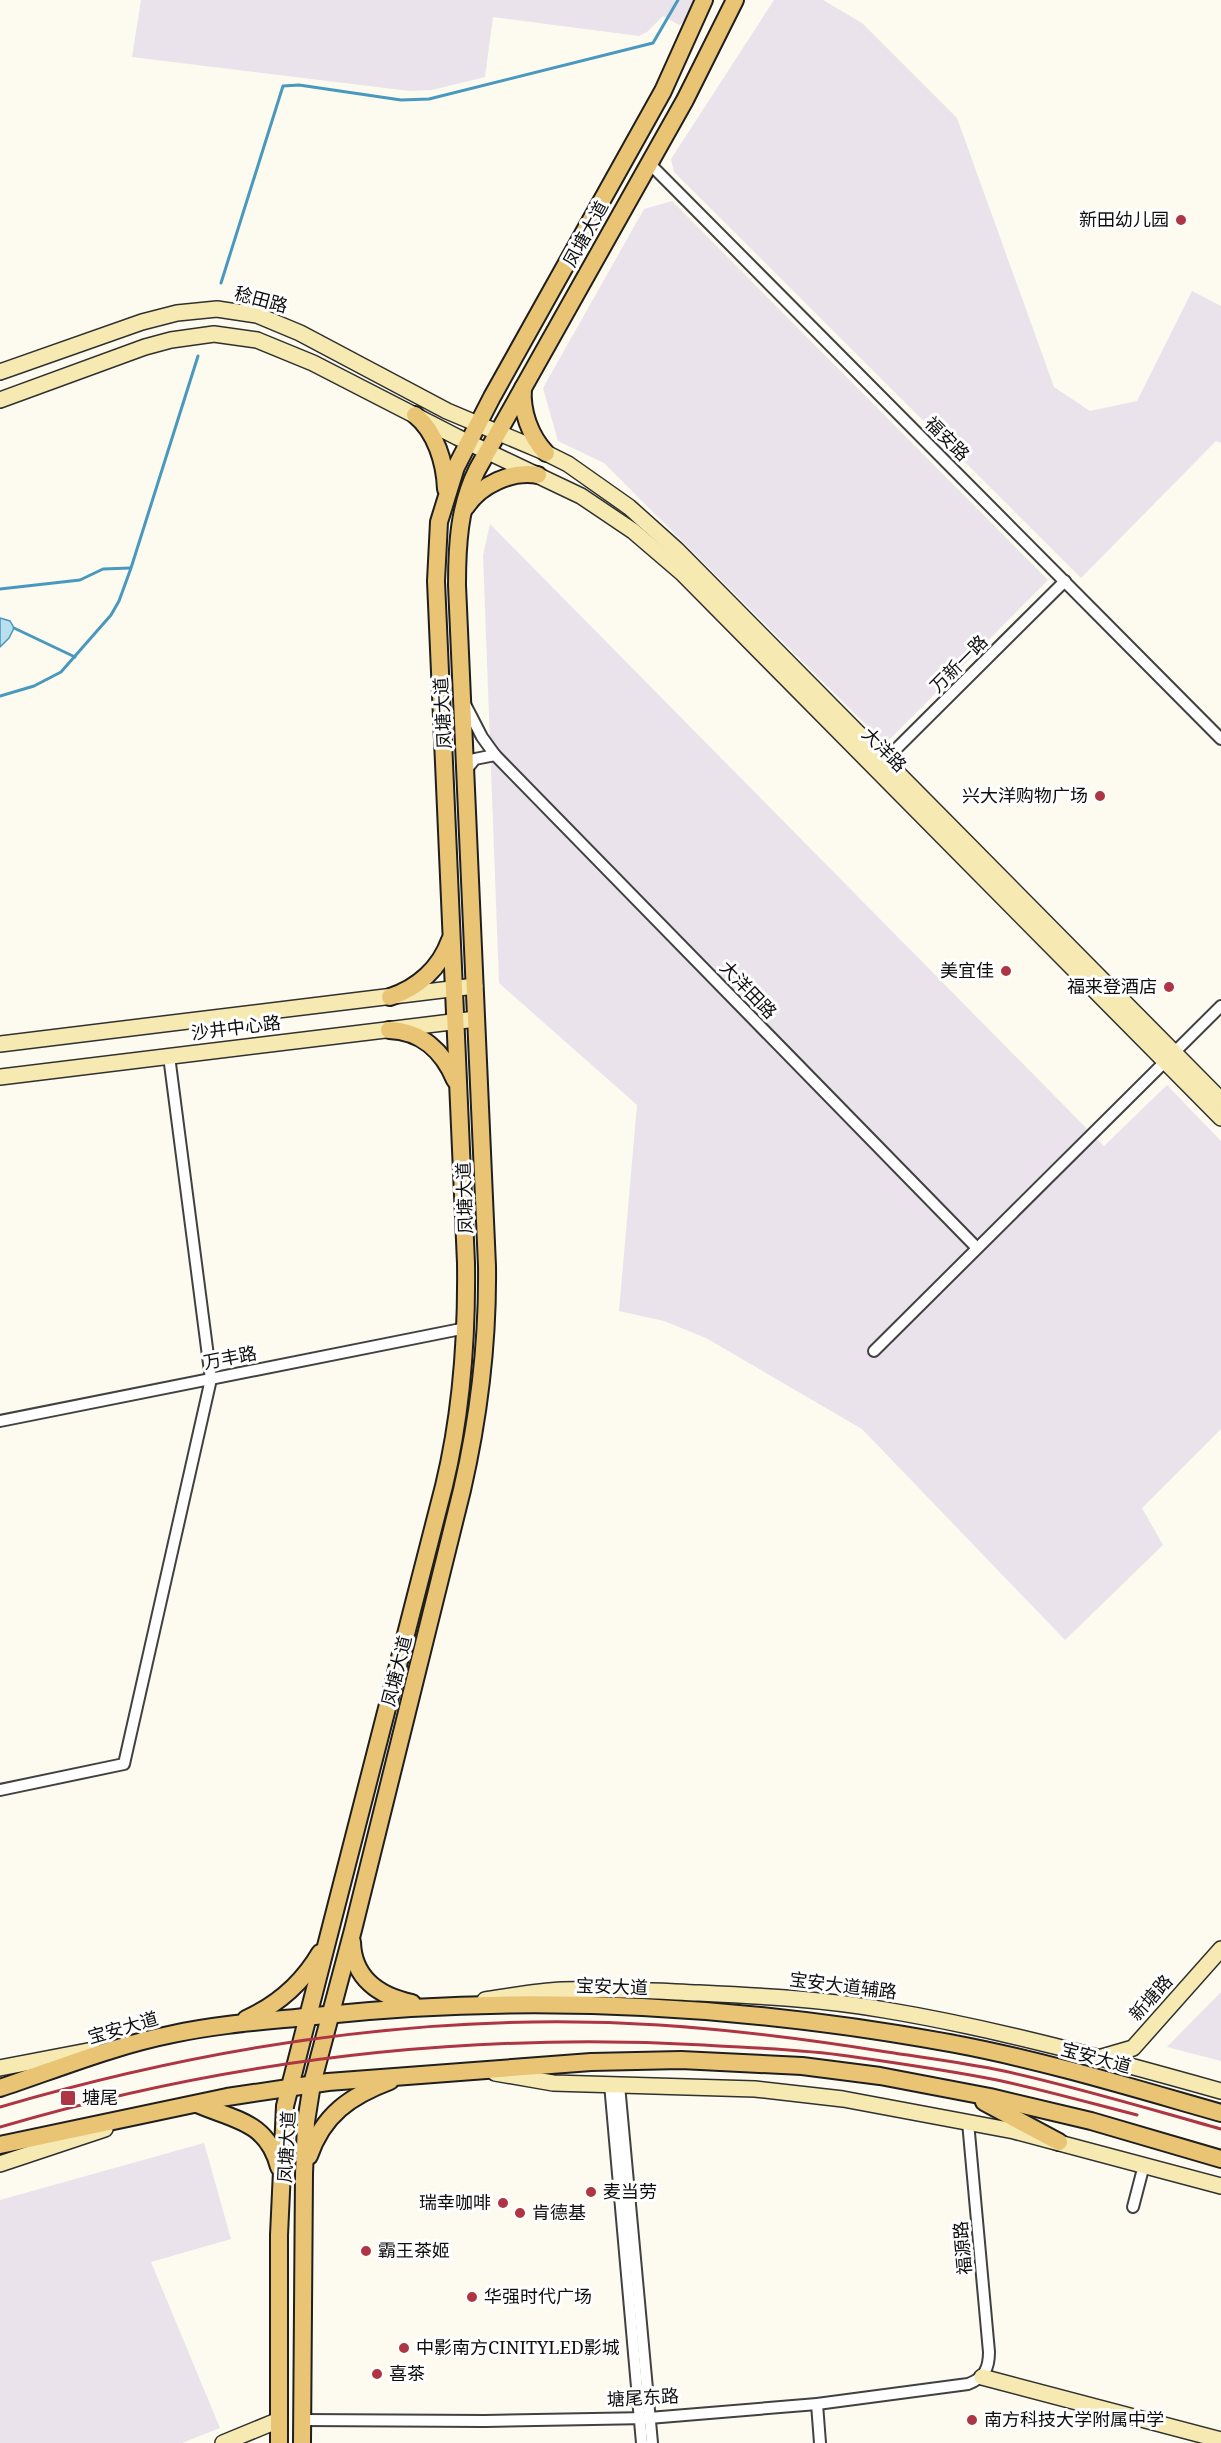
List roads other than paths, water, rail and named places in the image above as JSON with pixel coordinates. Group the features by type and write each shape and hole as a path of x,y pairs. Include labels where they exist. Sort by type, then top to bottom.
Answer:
{"main road":[{"name":"凤塘大道","path":"279,2443 279,2235 283,2123 289,2087 452,1455 461,1395 466,1328 466,1263 436,573 437,535 446,494 456,467 663,91 704,0"},
{"name":"凤塘大道","path":"302,2443 304,2174 306,2122 312,2084 353,1930 464,1482 481,1388 487,1319 487,1266 457,577 462,516 468,490 487,451 685,100 735,0"},
{"path":"524,384 523,402 527,418 534,437 546,453"},
{"path":"415,415 425,425 437,448 444,472 446,494"},
{"path":"462,516 473,498 491,484 519,474 538,475"},
{"path":"390,997 415,985 435,967 447,947 452,931"},
{"path":"389,1029 417,1035 435,1049 451,1072 459,1096"},
{"path":"353,1930 356,1964 369,1983 386,1995 428,2006"},
{"path":"231,2024 263,2010 292,1989 315,1962 327,1939"},
{"name":"宝安大道","path":"0,2088 143,2041 231,2024 453,2004 522,2004 650,2008 742,2014 835,2025 969,2047 1067,2069 1221,2113"},
{"path":"0,2145 197,2104 312,2084 591,2061 720,2061 880,2076 964,2092 1091,2121 1221,2158"},
{"path":"304,2174 313,2145 331,2115 363,2093 408,2075"},
{"path":"964,2092 1059,2142"},
{"path":"197,2104 237,2118 257,2130 273,2151 281,2176"},
{"path":"279,2235 304,2235"}],"street":[{"name":"福安路","path":"649,163 1221,739"},
{"name":"稔田路","path":"0,372 160,317 193,310 232,311 257,315 284,325 447,411 498,432"},
{"path":"0,400 145,347 186,336 214,334 257,340 284,350 487,451"},
{"name":"大洋路","path":"498,432 546,453 589,477 646,521 880,764 1170,1057 1221,1118"},
{"name":"大洋路","path":"487,451 596,505 667,559 880,764"},
{"name":"万新一路","path":"880,764 1065,581"},
{"name":"大洋田路","path":"462,693 476,728 495,755 977,1248"},
{"path":"465,770 475,759 495,755"},
{"name":"沙井中心路","path":"0,1044 475,986"},
{"path":"874,1351 1221,1006"},
{"name":"沙井中心路","path":"0,1077 476,1019"},
{"path":"0,1790 124,1764 211,1379 169,1056"},
{"name":"大洋路","path":"1170,1057 1221,1100"},
{"name":"万丰路","path":"0,1421 466,1328"},
{"name":"新塘路","path":"1100,2057 1133,2048 1221,1948"},
{"name":"宝安大道辅路","path":"453,2004 560,1990 595,1989 760,1996 883,2009 962,2024 1100,2057 1221,2091"},
{"path":"0,2068 143,2041"},
{"path":"480,2070 553,2083 797,2092 968,2122 1059,2142 1221,2186"},
{"path":"614,2085 645,2418 652,2443"},
{"path":"0,2164 148,2114"},
{"name":"福源路","path":"968,2122 988,2352 984,2374"},
{"path":"1133,2207 1144,2165"},
{"path":"984,2374 1221,2440"},
{"name":"塘尾东路","path":"302,2420 485,2421 645,2418 817,2404 968,2384 984,2374"},
{"path":"817,2404 820,2443"},
{"path":"642,2443 645,2418"},
{"path":"223,2443 279,2420"}],"water":[{"path":"0,618 10,621 14,628 9,638 0,647"}],"waterway":[{"path":"221,283 283,86 299,85 401,100 429,99 653,43 678,0"},
{"path":"0,696 34,686 61,672 111,615 119,601 131,568 198,356"},
{"path":"0,589 80,580 103,569 130,568"},
{"path":"14,628 75,657"}],"railway":[{"path":"0,2107 80,2085 243,2050 409,2028 492,2023 576,2022 659,2025 745,2033 961,2063 1059,2084 1221,2129"},
{"path":"0,2127 173,2084 260,2068 348,2056 437,2048 526,2043 615,2042 776,2049 830,2054 997,2080 1137,2115"}],"place":[{"name":"新田幼儿园","path":"1181,220"},
{"name":"兴大洋购物广场","path":"1100,796"},
{"name":"美宜佳","path":"1006,971"},
{"name":"福来登酒店","path":"1169,987"},
{"name":"塘尾","path":"68,2098"},
{"name":"麦当劳","path":"591,2192"},
{"name":"瑞幸咖啡","path":"503,2203"},
{"name":"肯德基","path":"520,2213"},
{"name":"霸王茶姬","path":"366,2251"},
{"name":"华强时代广场","path":"472,2297"},
{"name":"中影南方CINITYLED影城","path":"404,2348"},
{"name":"喜茶","path":"377,2374"},
{"name":"南方科技大学附属中学","path":"972,2420"}]}
